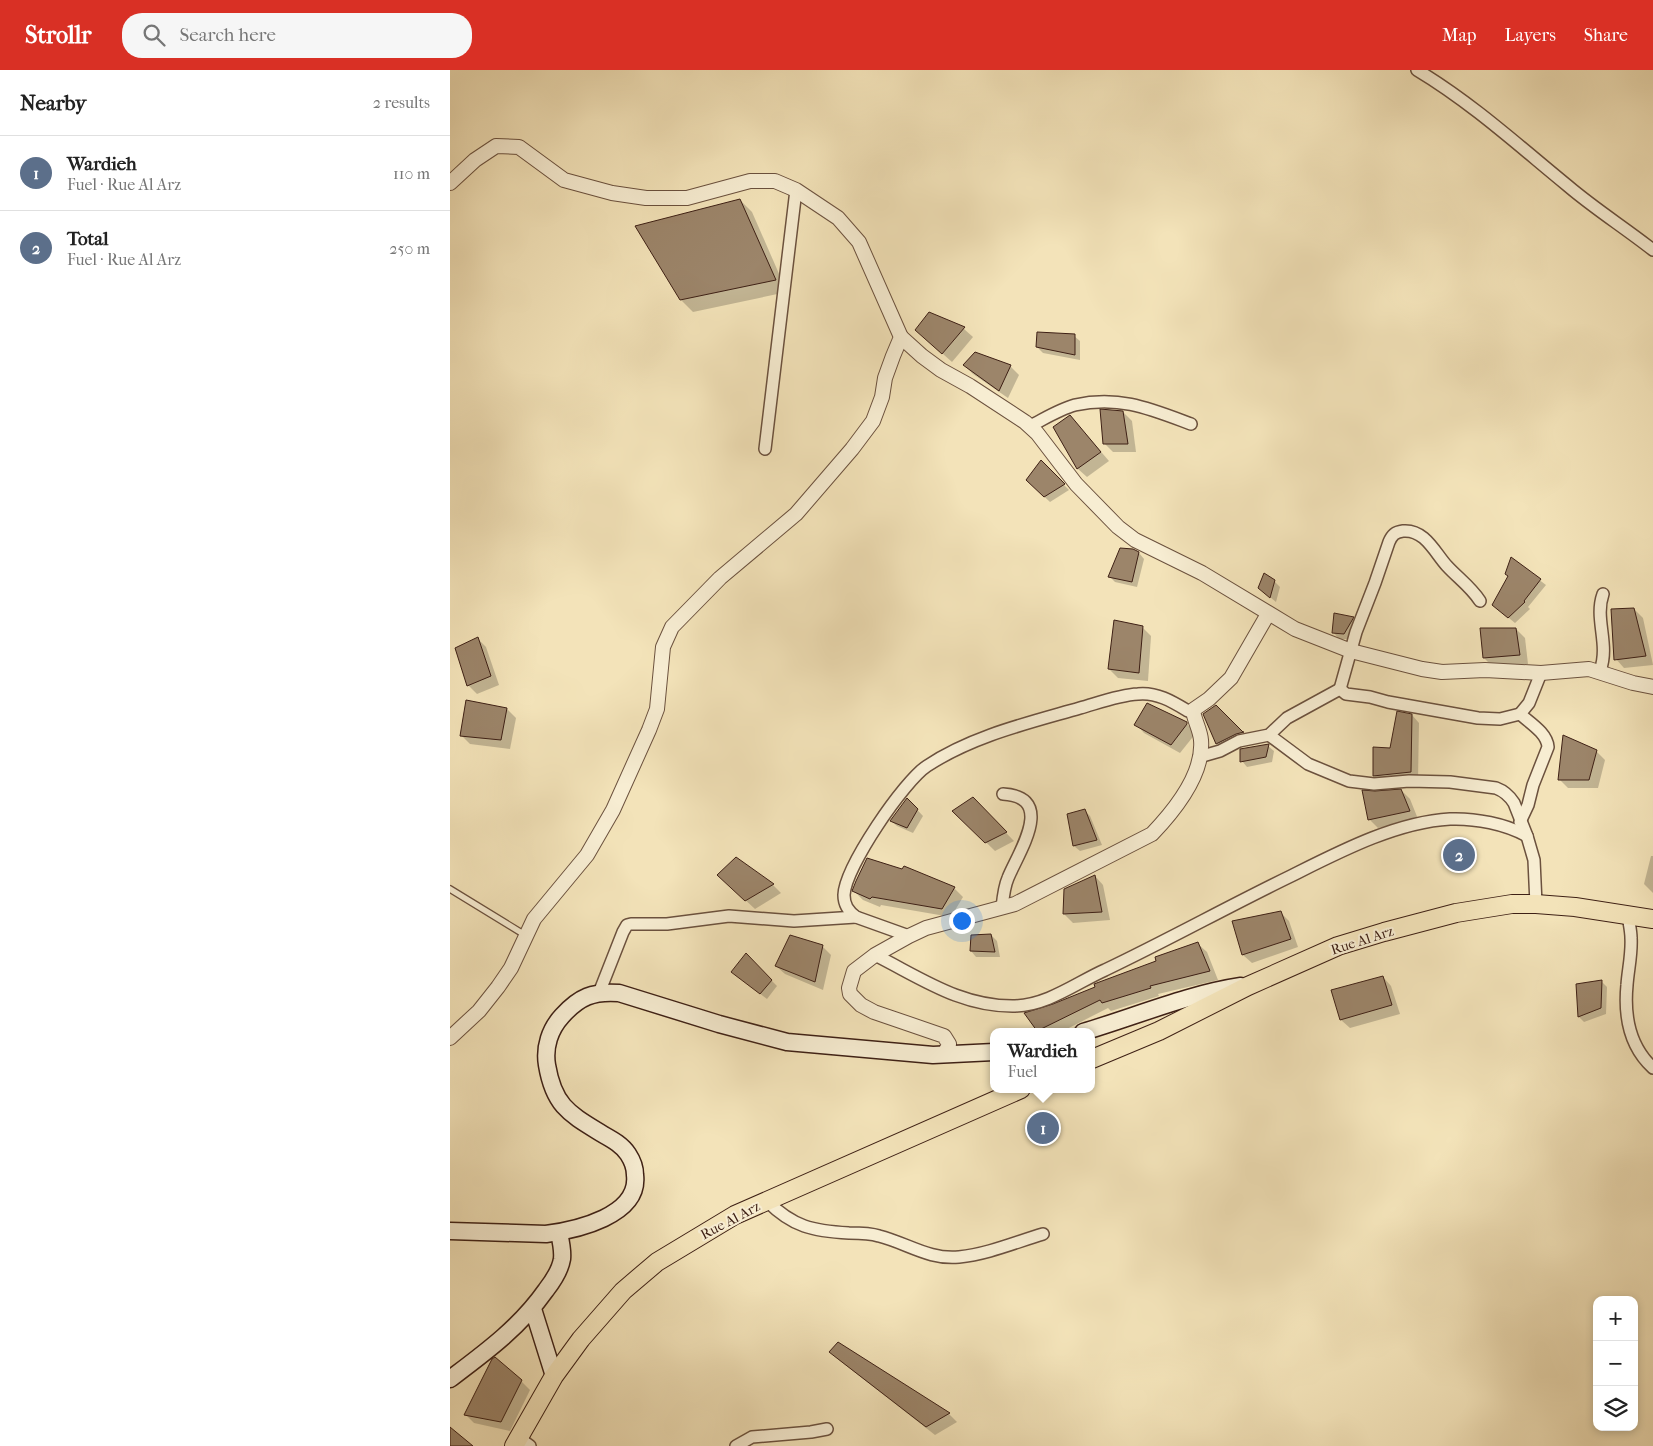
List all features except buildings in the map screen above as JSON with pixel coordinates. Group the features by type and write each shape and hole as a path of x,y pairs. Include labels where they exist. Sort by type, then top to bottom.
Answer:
{"main road":[{"name":"Rue Al Arz","path":"1095,1058 1159,1031 1248,986 1338,946 1456,913 1512,904 1536,904 1575,907 1653,919"},
{"path":"1095,1028 1187,999 1228,988 1248,986"},
{"path":"450,1231 559,1233 581,1228 617,1211 628,1201 636,1185 635,1172 628,1153 617,1143 574,1116 556,1098 546,1058 547,1044 552,1029 577,1001 603,991 619,992 713,1023 787,1042 862,1050 944,1055 990,1052"},
{"name":"Rue Al Arz","path":"521,1443 554,1376 582,1339 623,1291 650,1268 735,1215 1012,1093"},
{"path":"450,1379 493,1347 533,1310 560,1267 562,1252 559,1233"},
{"path":"533,1310 554,1376"}],"street":[{"path":"1417,70 1443,85 1502,131 1569,188 1653,250"},
{"path":"450,183 475,160 496,146 519,147 564,180 646,198 687,198 750,181 775,181 796,190 838,218 859,242 901,337 941,370 970,386 1030,426 1076,484 1118,527 1135,540 1202,573 1296,629 1351,650 1435,671 1485,670 1540,673 1589,669 1633,683 1653,686"},
{"path":"765,449 796,190"},
{"path":"450,1038 479,1011 498,987 511,968 534,919 586,855 625,785 657,709 663,647 672,627 720,578 796,514 852,449 873,421 882,397 893,356 901,337"},
{"path":"1030,426 1074,406 1098,402 1121,402 1191,424"},
{"path":"1199,757 1220,751 1239,741 1269,735 1287,718 1340,689 1351,650 1389,542 1396,532 1412,531 1425,538 1448,567 1469,586 1480,600"},
{"path":"1600,671 1604,658 1600,609 1603,594"},
{"path":"909,936 856,917 850,912 844,901 848,878 864,846 910,780 926,766 960,748 995,734 1093,704 1138,694 1150,694 1173,702 1188,711 1193,710 1209,699 1231,678 1268,614"},
{"path":"1340,689 1346,694 1370,697 1388,702 1478,718 1500,719 1520,714 1529,703 1540,673"},
{"path":"944,1055 949,1044 944,1036 874,1012 861,1005 850,994 849,982 854,971 875,955 909,936 942,924 1002,908 1031,896 1152,834 1167,818 1189,786 1199,757 1201,739 1193,710"},
{"path":"1520,714 1548,742 1548,747 1533,785 1528,805 1520,822"},
{"path":"1269,735 1308,764 1349,781 1374,784 1409,781 1450,782 1496,788 1509,796 1514,803 1527,836 1534,860 1536,904"},
{"path":"1002,908 1007,880 1030,830 1031,821 1030,809 1026,804 1018,797 1003,794"},
{"path":"875,955 920,979 970,1001 1004,1006 1034,1004 1133,958 1338,852 1399,830 1430,822 1463,820 1494,825 1520,832 1527,836"},
{"path":"1628,915 1632,939 1627,986 1629,1029 1637,1050 1653,1068"},
{"path":"598,993 627,925 667,924 729,916 794,921 856,917"},
{"path":"767,1201 786,1218 802,1226 826,1232 877,1235 934,1256 958,1257 972,1255 1043,1234"},
{"path":"737,1446 752,1437 827,1429"}],"lane":[{"path":"450,889 526,935"}],"place":[{"name":"Total","path":"1459,855"},
{"name":"Wardieh","path":"1043,1128"}]}
